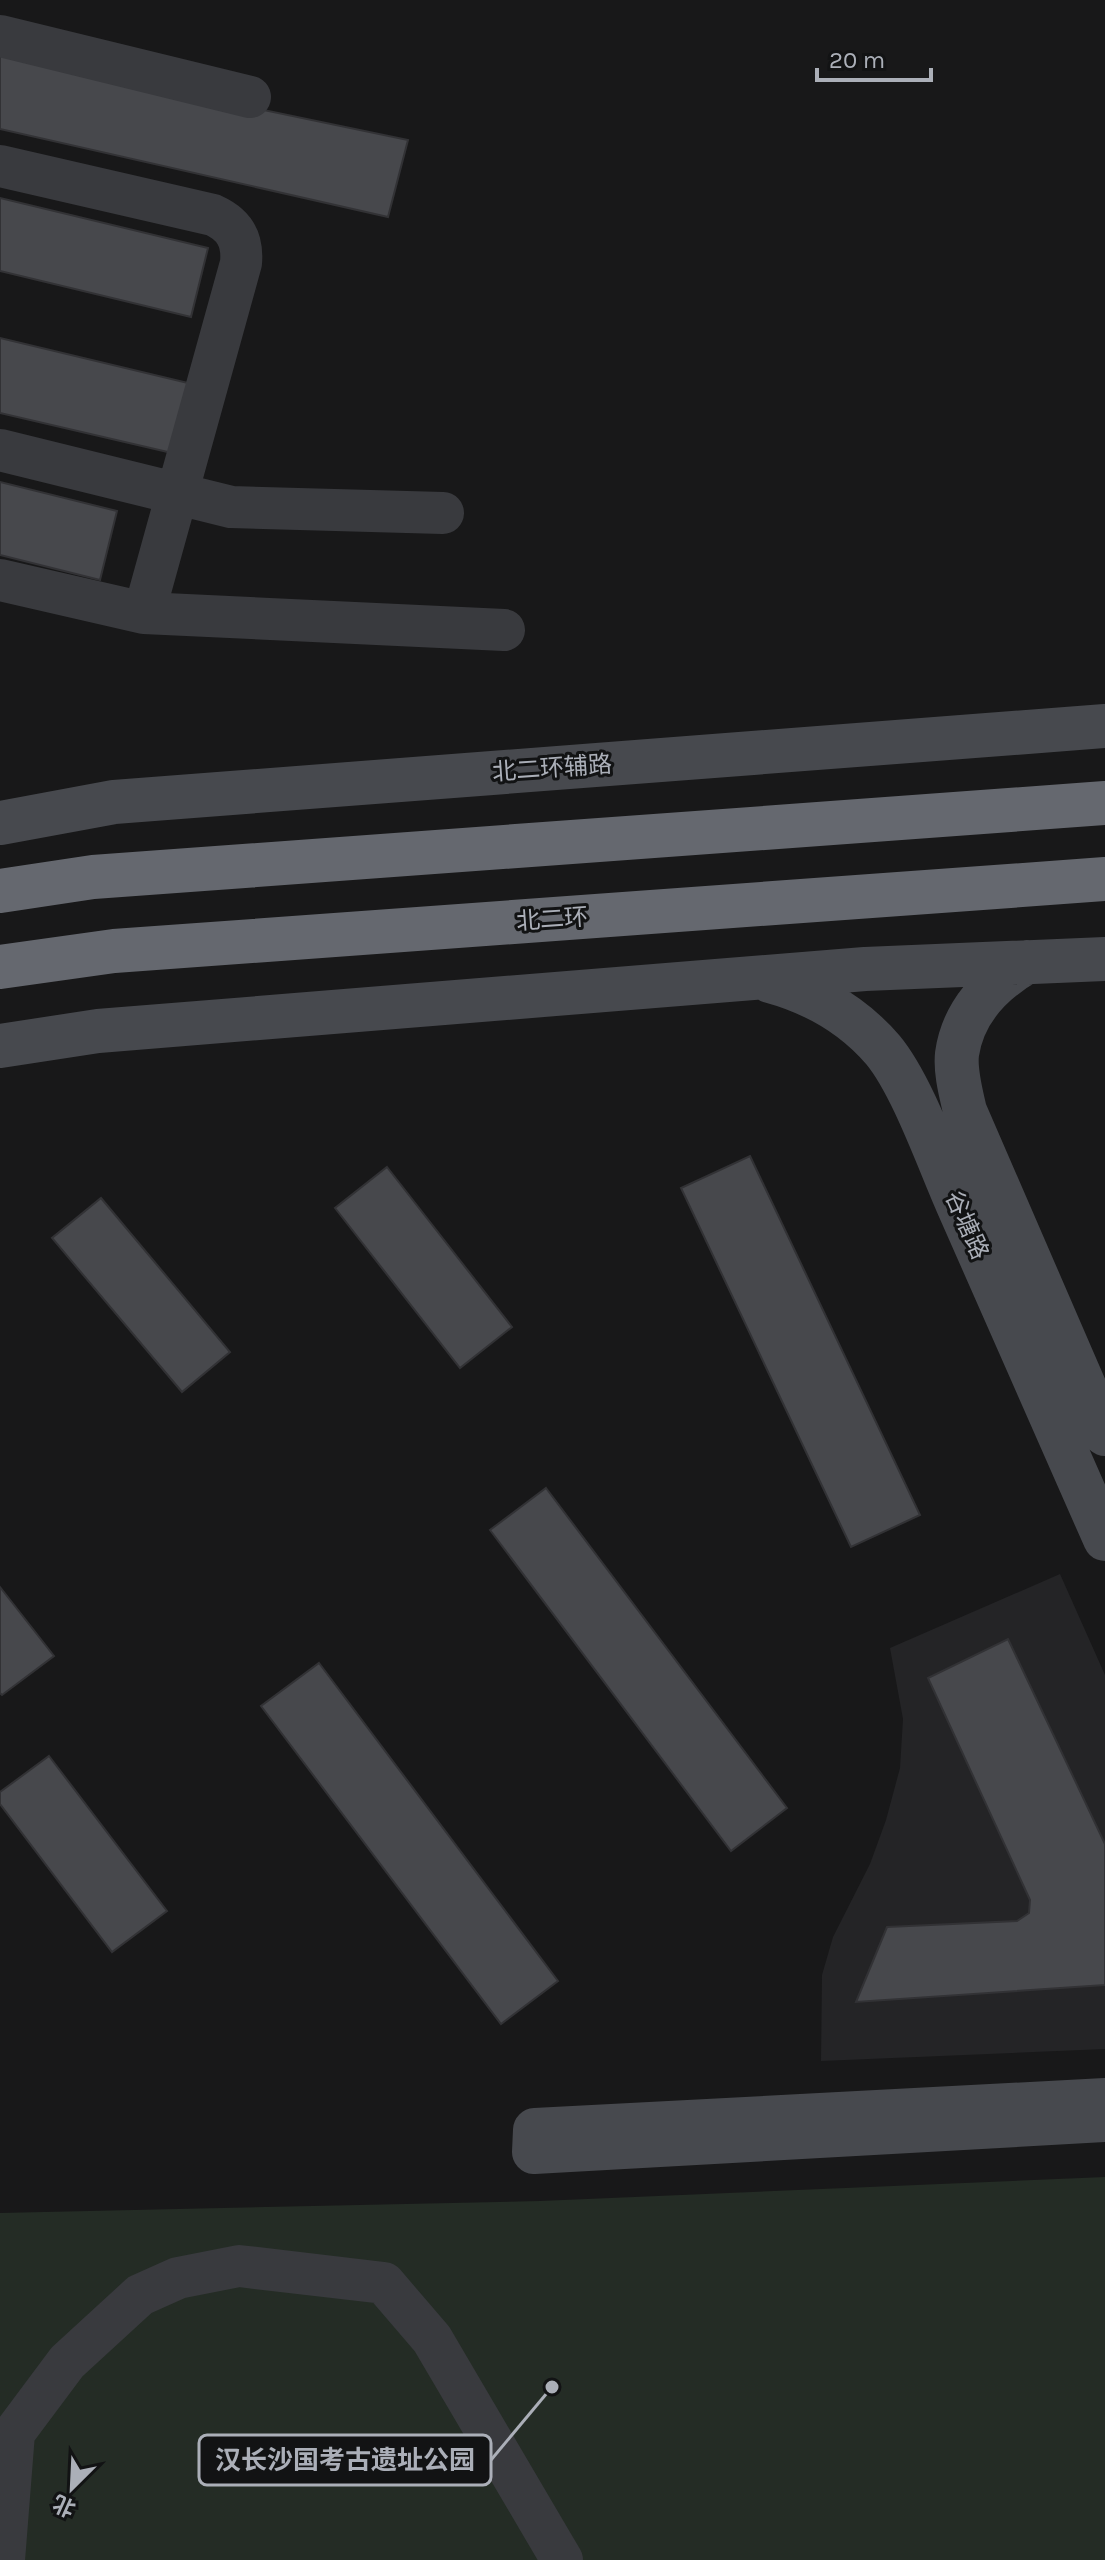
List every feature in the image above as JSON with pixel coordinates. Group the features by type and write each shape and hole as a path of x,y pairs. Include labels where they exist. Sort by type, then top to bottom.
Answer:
{"highway":[{"path":"0,891 93,877 1105,803"},
{"name":"北二环","path":"0,967 114,951 1105,879"}],"main road":[{"name":"北二环辅路","path":"0,823 114,802 1105,726"},
{"path":"0,1046 98,1031 865,969 1105,959"},
{"name":"谷塘路","path":"1027,962 1001,977 982,997 968,1021 957,1055 959,1083 965,1111 1105,1434"},
{"name":"谷塘路","path":"756,978 801,989 830,1005 862,1028 884,1052 924,1127 1105,1539"},
{"path":"1105,2100 535,2130 534,2152 1105,2120"}],"street":[{"path":"0,36 250,97"},
{"path":"0,166 213,215 228,222 242,247 241,263 144,613"},
{"path":"0,450 231,507 443,513"},
{"path":"0,580 144,613 504,630"},
{"path":"4,2560 14,2433 67,2362 140,2295 178,2278 239,2266 384,2283 432,2339 562,2560"}],"shaded area":[{"path":"1060,1574 1105,1675 1105,2049 821,2061 822,1975 833,1937 870,1864 900,1768 903,1719 890,1648"},
{"path":"1105,2177 1105,2560 0,2560 0,2213 540,2201"}],"building":[{"path":"0,55 408,140 388,217 0,129"},
{"path":"0,198 208,248 191,317 0,271"},
{"path":"0,338 188,383 172,453 0,413"},
{"path":"0,482 117,511 100,580 0,555"},
{"path":"750,1156 920,1515 851,1547 681,1188"},
{"path":"387,1167 512,1327 460,1368 335,1208"},
{"path":"101,1198 230,1352 182,1392 52,1238"},
{"path":"546,1488 787,1808 731,1851 490,1530"},
{"path":"0,1587 54,1656 2,1695 0,1693"},
{"path":"1008,1639 1105,1844 1105,1985 856,2002 887,1927 1017,1921 1029,1913 1030,1900 928,1678"},
{"path":"319,1663 558,1981 501,2024 261,1706"},
{"path":"49,1756 167,1911 112,1952 0,1804 0,1792"}],"place":[{"name":"汉长沙国考古遗址公园","path":"552,2387"}]}
